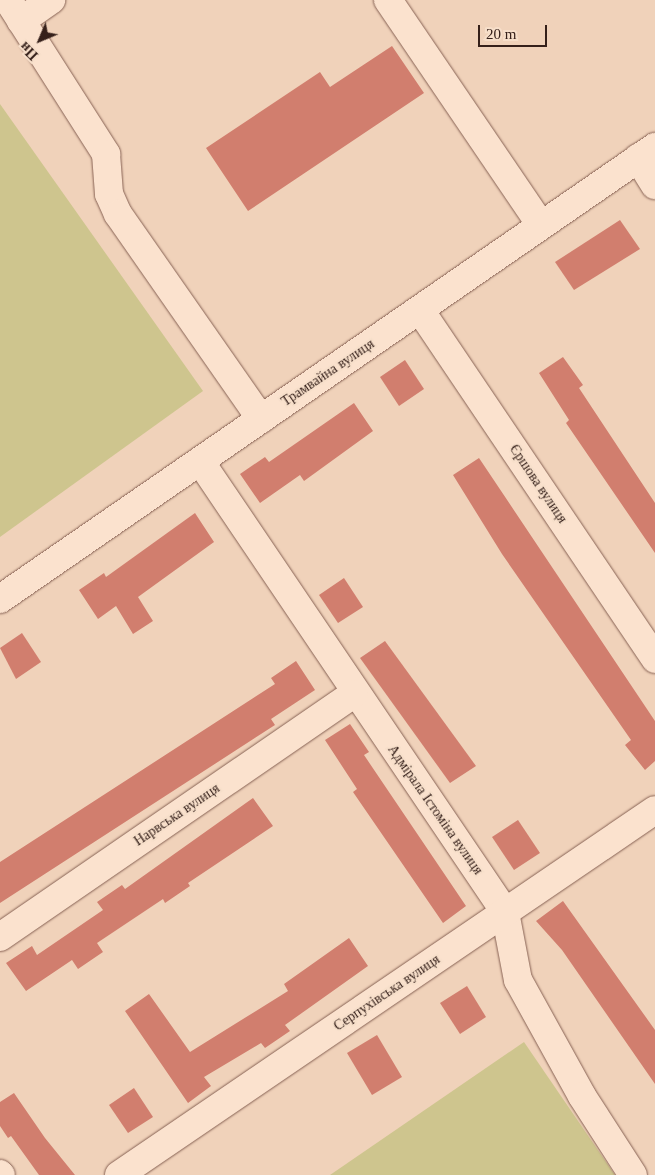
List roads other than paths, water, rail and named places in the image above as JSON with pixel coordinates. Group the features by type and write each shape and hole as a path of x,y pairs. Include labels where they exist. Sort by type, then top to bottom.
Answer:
{"street":[{"path":"51,0 15,11 106,154 109,194 118,214 261,419"},
{"path":"388,0 541,225"},
{"path":"647,153 655,185"},
{"name":"Трамвайна вулиця","path":"0,599 647,153"},
{"name":"Єршова вулиця","path":"420,310 655,659"},
{"name":"Адмірала Істоміна вулиця","path":"200,461 354,694 505,912 518,980 582,1096 633,1175"},
{"name":"Нарвська вулиця","path":"0,937 354,694"},
{"name":"Серпухівська вулиця","path":"119,1175 655,810"}]}
